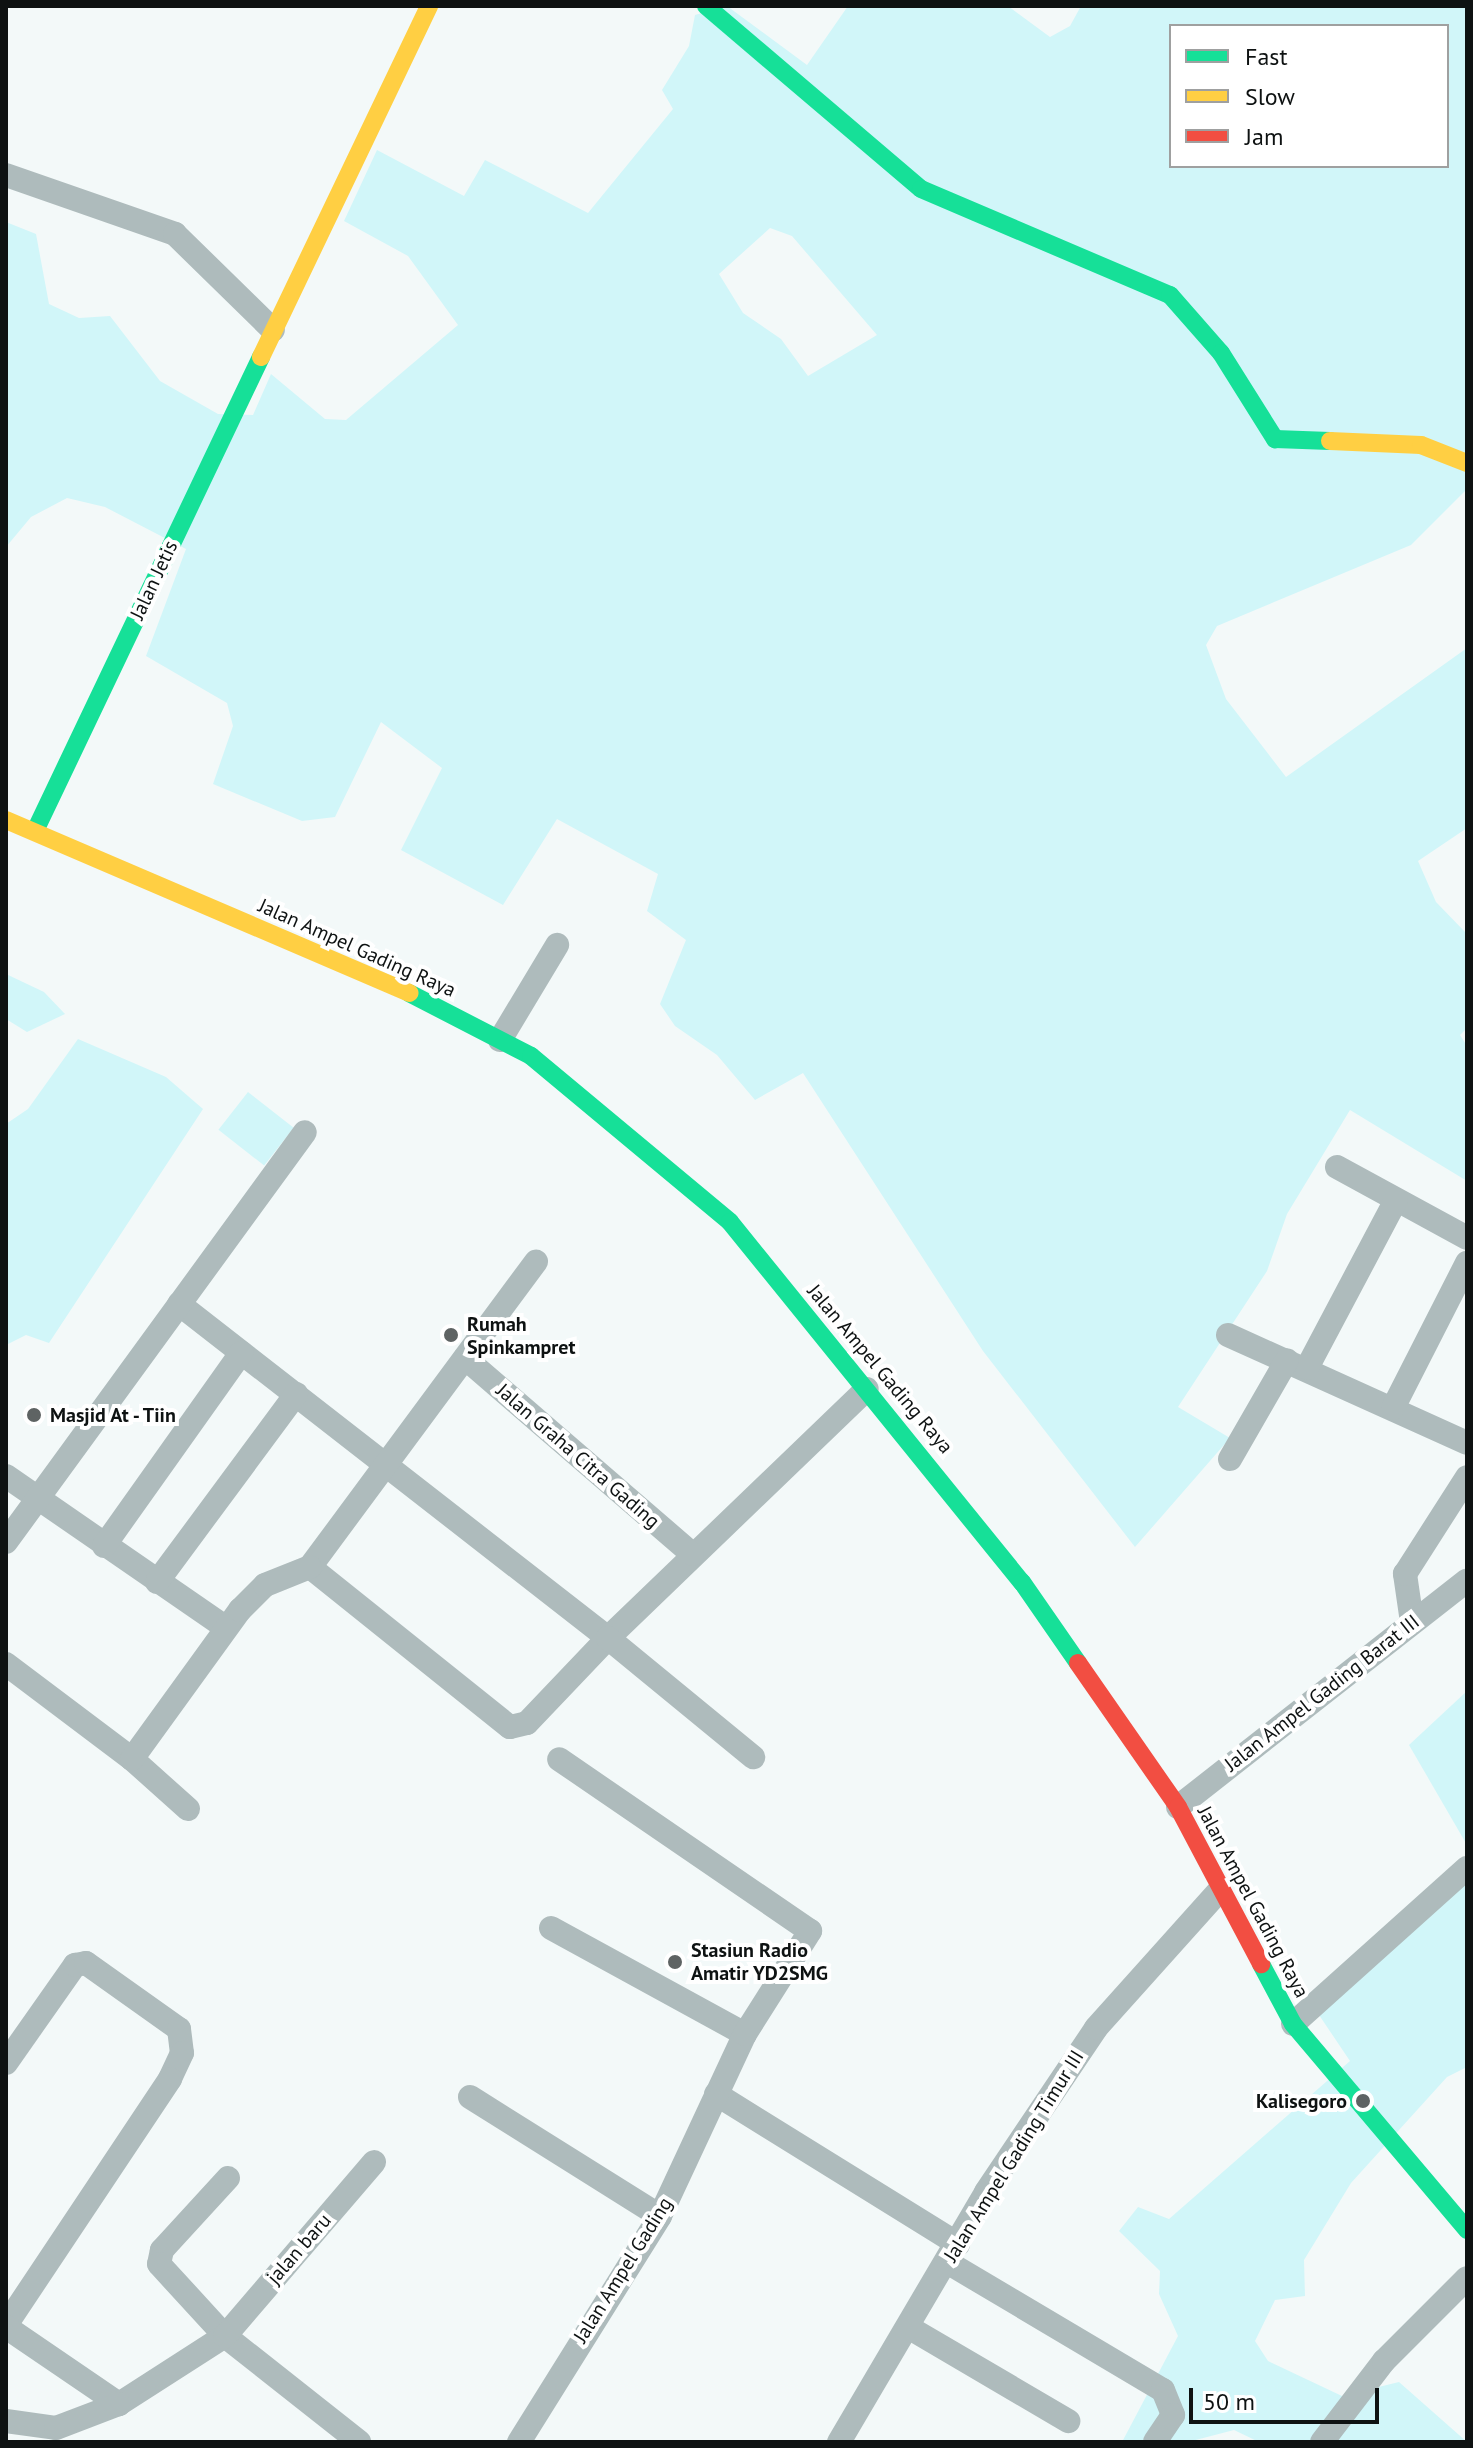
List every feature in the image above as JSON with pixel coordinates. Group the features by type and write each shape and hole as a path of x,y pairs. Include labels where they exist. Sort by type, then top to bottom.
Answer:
{"main road":[{"name":"Jalan Jetis","path":"35,831 429,6"},
{"path":"706,6 921,189 1170,295 1221,353 1275,439 1421,445 1467,463"},
{"name":"Jalan Ampel Gading Raya","path":"6,820 420,998 500,1040 639,1140 730,1222 1022,1582 1178,1807 1218,1892 1293,2024 1463,2219"}],"street":[{"path":"6,175 175,234 273,330"},
{"path":"500,1040 557,945"},
{"path":"6,1542 305,1132"},
{"path":"1337,1167 1467,1238"},
{"path":"1230,1459 1297,1364 1396,1200"},
{"path":"132,1759 240,1610 265,1585 310,1567 536,1262"},
{"path":"1393,1408 1467,1263"},
{"path":"179,1304 608,1638 753,1757"},
{"path":"1228,1335 1467,1443"},
{"path":"104,1546 241,1353"},
{"name":"Jalan Graha Citra Gading","path":"465,1358 692,1554"},
{"path":"310,1567 510,1727 527,1723 692,1554 867,1389"},
{"path":"157,1582 296,1394"},
{"path":"6,1476 35,1499 218,1622"},
{"path":"1411,1612 1405,1574 1467,1477"},
{"name":"Jalan Ampel Gading Barat III","path":"1178,1807 1411,1612 1467,1580"},
{"path":"6,1664 132,1759 188,1809"},
{"name":"Jalan Ampel Gading","path":"519,2442 660,2216 745,2034 810,1931 559,1759"},
{"path":"1293,2024 1467,1868"},
{"name":"Jalan Ampel Gading Timur III","path":"839,2442 953,2253 1096,2028 1218,1892"},
{"path":"551,1928 745,2034"},
{"path":"6,2063 75,1965 86,1963 179,2029 182,2053 170,2079 6,2326 119,2404"},
{"path":"716,2094 1163,2390 1173,2415 1155,2442"},
{"path":"470,2097 660,2216"},
{"name":"jalan baru","path":"6,2421 56,2428 119,2404 225,2336 374,2162"},
{"path":"228,2178 158,2256 225,2336 327,2413 359,2442"},
{"path":"1322,2442 1384,2361 1467,2278"},
{"path":"908,2327 1068,2421"}],"shaded area":[{"path":"727,6 807,65 848,6 1008,6 1050,37 1070,26 1081,6 1467,6 1467,489 1411,545 1217,626 1206,645 1226,699 1286,777 1467,648 1467,828 1418,861 1436,902 1467,934 1467,1028 1460,1035 1467,1046 1467,1181 1350,1110 1287,1214 1267,1271 1178,1407 1230,1438 1135,1547 983,1351 803,1073 755,1100 717,1055 675,1026 660,1004 686,940 647,911 658,874 557,819 503,905 401,850 442,768 381,722 335,817 302,821 213,784 233,726 227,703 146,656 186,549 105,507 67,498 31,517 6,547 6,222 36,234 49,304 79,318 110,316 160,381 218,414 253,415 271,374 325,419 346,420 458,325 408,256 344,221 377,150 464,196 485,160 588,213 673,109 662,90 689,46 695,15","holes":["770,228 792,236 877,335 808,376 781,339 743,313 719,274"]},
{"path":"6,974 44,992 65,1014 27,1032 6,1019"},
{"path":"78,1039 166,1077 203,1109 49,1343 26,1335 6,1345 6,1124 28,1109"},
{"path":"248,1092 294,1128 264,1166 218,1130"},
{"path":"1467,1691 1467,1845 1409,1745"},
{"path":"1467,1866 1467,2067 1447,2077 1351,2183 1304,2260 1305,2296 1275,2300 1255,2341 1268,2361 1342,2396 1399,2382 1467,2442 1259,2442 1234,2430 1188,2442 1122,2442 1178,2336 1159,2294 1160,2271 1119,2231 1138,2207 1169,2219 1350,2061 1315,2009"}],"traffic: fast":[{"path":"706,6 921,189 1170,295 1221,353 1275,439 1330,441"},
{"path":"35,831 261,357"},
{"path":"409,993 531,1056 730,1222 1022,1582 1078,1663"},
{"path":"1261,1964 1293,2024 1467,2230"}],"traffic: slow":[{"path":"261,357 429,6"},
{"path":"1330,441 1421,445 1467,463"},
{"path":"6,820 409,993"}],"traffic: jam":[{"path":"1078,1663 1178,1807 1261,1964"}],"place":[{"name":"Rumah Spinkampret","path":"451,1335"},
{"name":"Masjid At - Tiin","path":"34,1415"},
{"name":"Stasiun Radio Amatir YD2SMG","path":"675,1962"},
{"name":"Kalisegoro","path":"1363,2101"}]}
